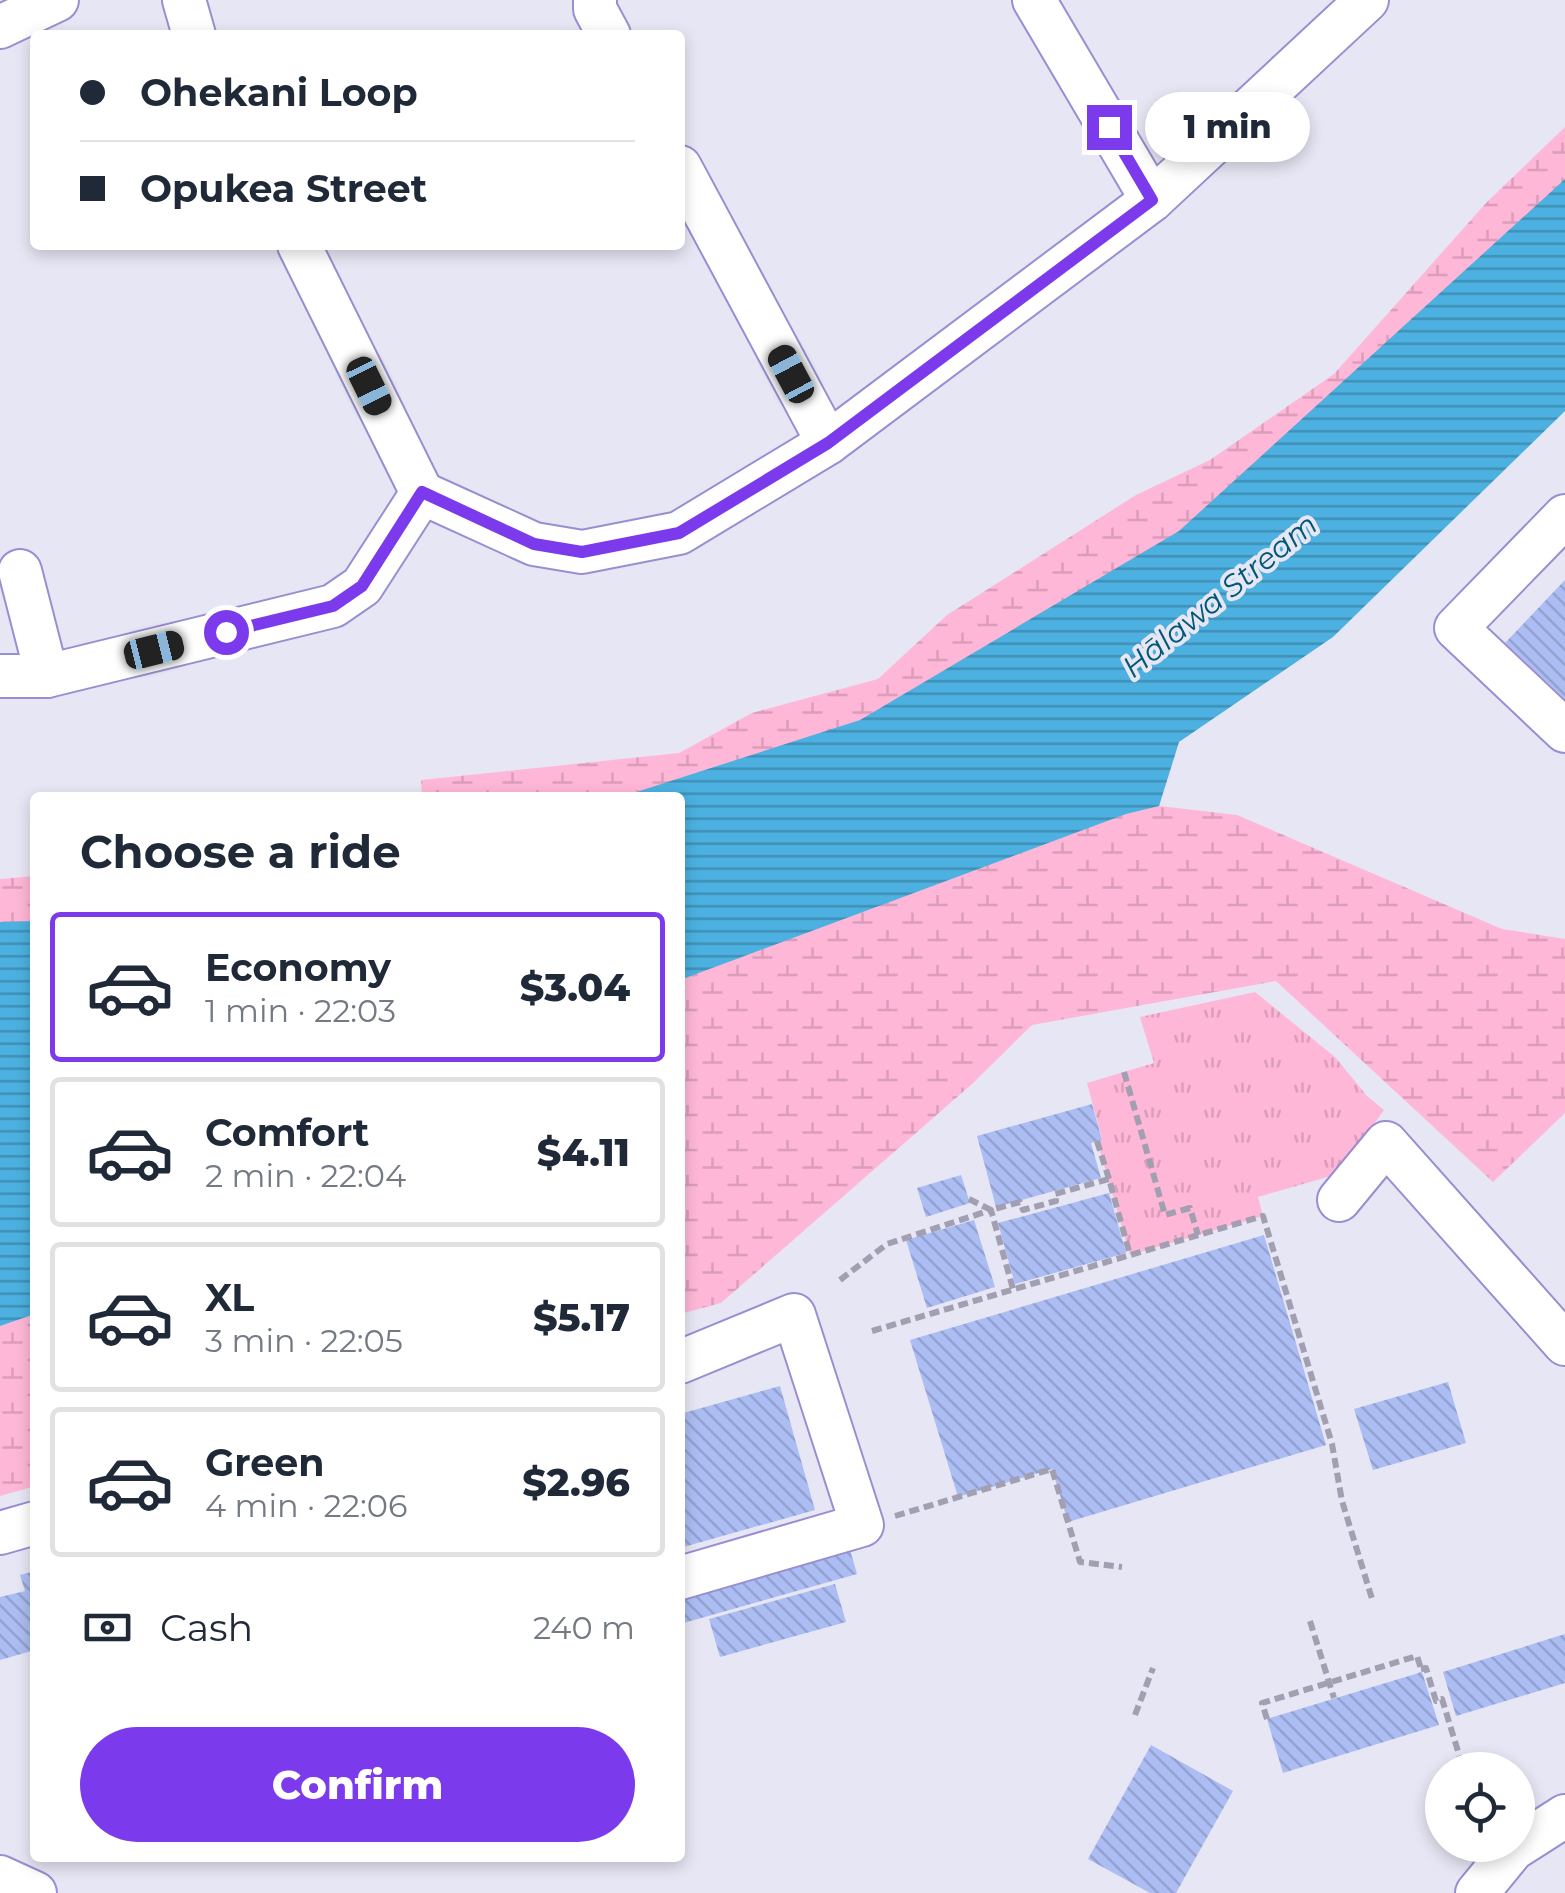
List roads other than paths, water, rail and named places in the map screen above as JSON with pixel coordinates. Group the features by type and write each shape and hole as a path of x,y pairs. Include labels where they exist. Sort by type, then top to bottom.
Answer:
{"street":[{"path":"0,27 57,0"},
{"path":"184,0 193,30"},
{"path":"596,0 595,8 606,30"},
{"path":"1034,0 1152,200"},
{"path":"301,250 422,492 534,544 582,552 679,533 828,443 1152,200 1367,0"},
{"path":"685,176 828,443"},
{"path":"0,676 47,676 333,606 362,586 422,492"},
{"path":"1565,516 1456,628 1565,732"},
{"path":"20,571 47,676"},
{"path":"1340,1200 1386,1143 1565,1344"},
{"path":"685,1360 794,1316 862,1525 685,1577"},
{"path":"0,1533 30,1524"},
{"path":"1477,1893 1513,1849 1565,1816"},
{"path":"0,1877 35,1893"}],"water":[{"name":"Hālawa Stream","path":"1565,179 1565,411 1333,637 1179,742 1159,806 1126,814 685,978 685,792 637,792 860,720 1179,531"},
{"path":"30,921 30,1316 0,1326 0,922"}]}
